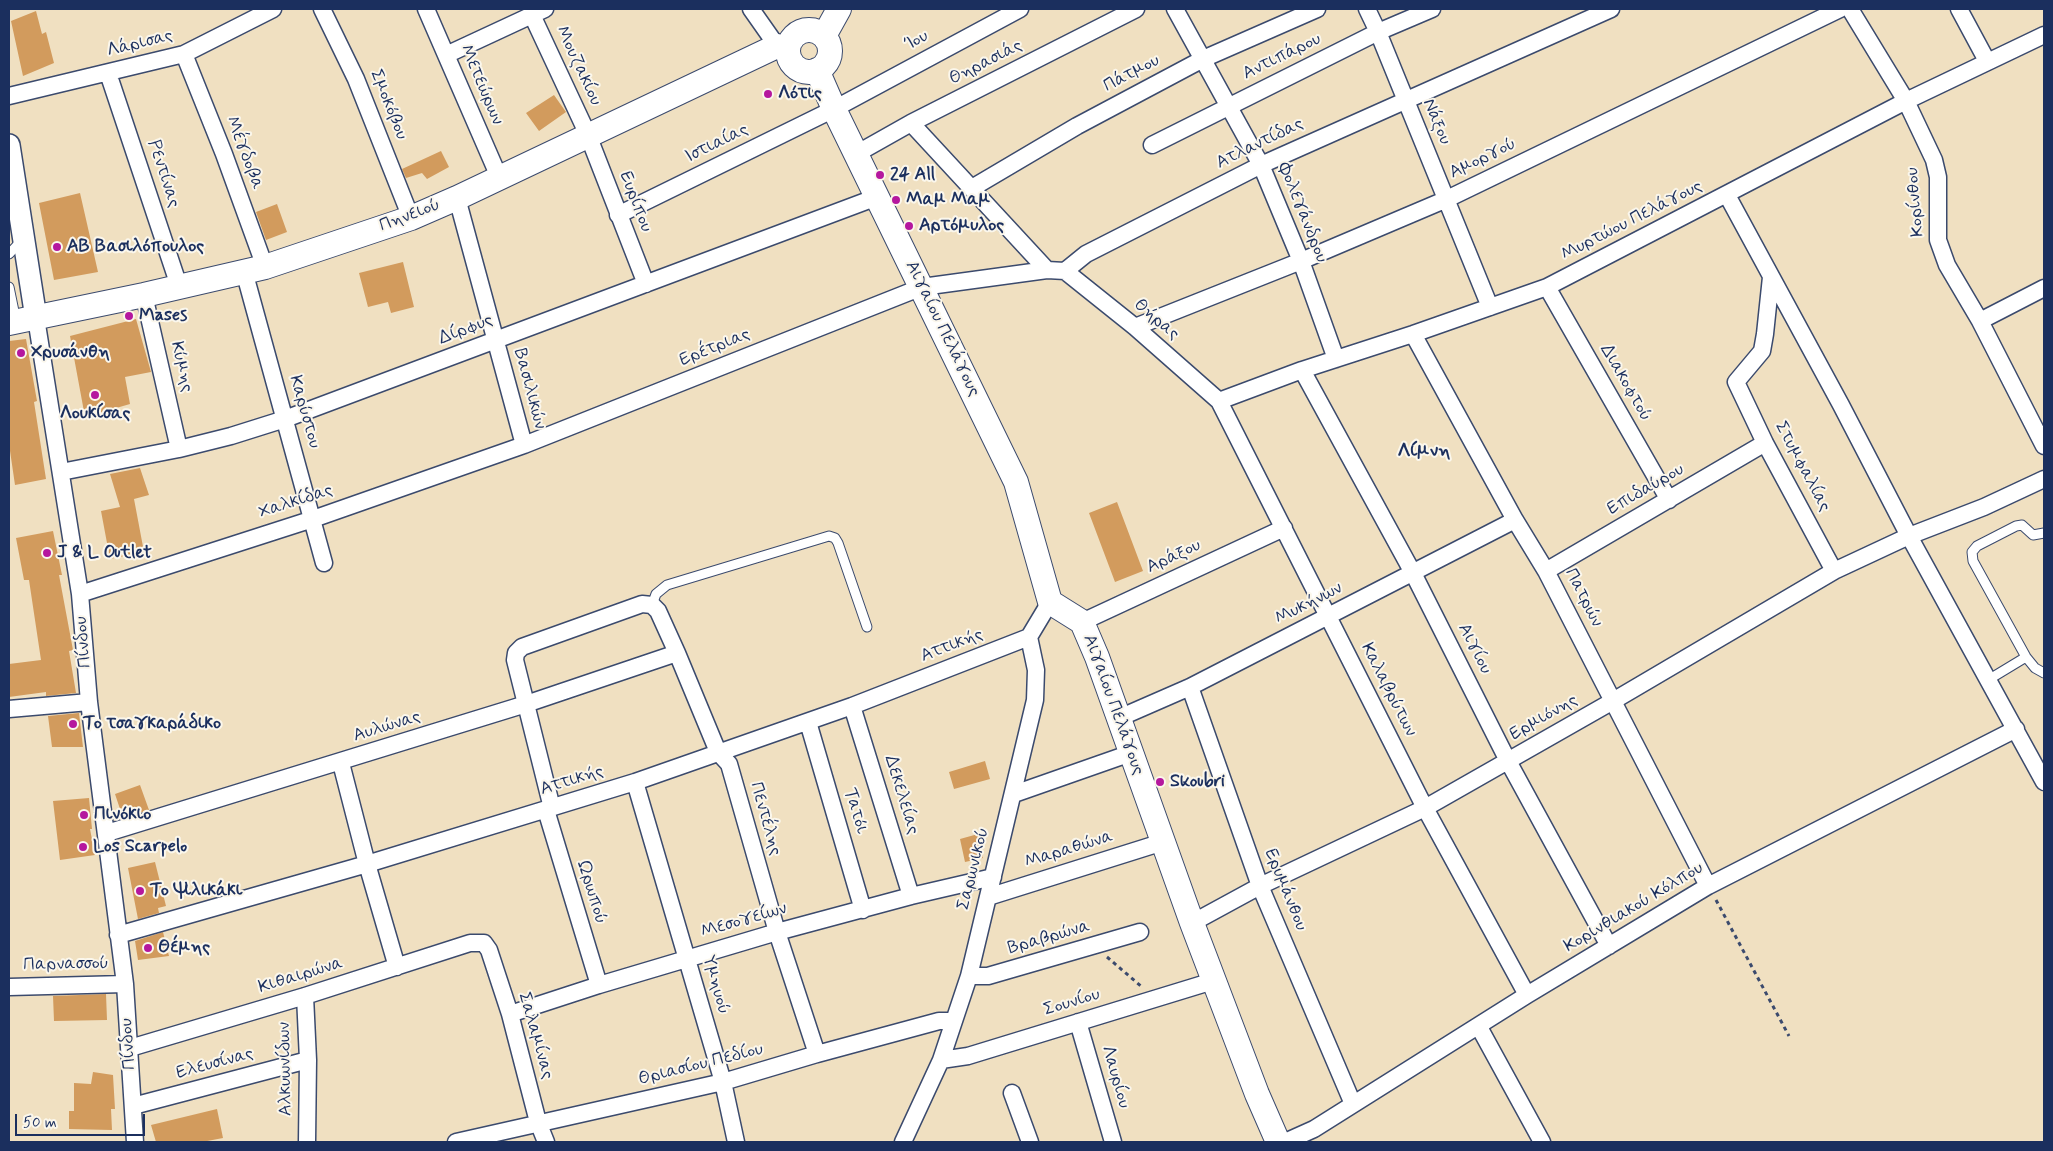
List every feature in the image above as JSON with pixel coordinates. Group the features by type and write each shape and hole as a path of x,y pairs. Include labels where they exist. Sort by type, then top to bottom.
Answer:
{"main road":[{"path":"782,47 796,68 806,72 817,70 829,58 829,46 824,36 838,9"},
{"name":"Πηνειού","path":"20,321 144,295 254,269 411,218 782,47 799,32 812,30 824,36"},
{"name":"Αιγαίου Πελάγους","path":"817,70 834,110 1016,482 1050,602 1082,622 1097,657 1213,981 1278,1142"}],"street":[{"name":"Λάρισας","path":"9,96 108,74 184,54 274,9"},
{"name":"Σμοκόβου","path":"322,9 356,79 411,218"},
{"name":"Μετεώρων","path":"426,9 499,177"},
{"path":"751,9 782,47"},
{"name":"Ίου","path":"834,110 1020,9"},
{"name":"Θηρασιάς","path":"856,154 911,123 1136,9"},
{"name":"Φολεγάνδρου","path":"1174,9 1261,165 1301,261 1336,359"},
{"name":"Πάτμου","path":"972,188 1077,126 1203,59 1317,9"},
{"name":"Νάξου","path":"1367,9 1490,307"},
{"name":"Αντιπάρου","path":"1152,145 1378,32 1432,9"},
{"name":"Ατλαντίδας","path":"1065,271 1086,254 1261,165 1404,99 1611,9"},
{"name":"Αμοργού","path":"1135,327 1301,261 1446,199 1840,9"},
{"name":"Κορίνθου","path":"1850,9 1906,101 1934,160 1938,177 1938,240 1947,265 1980,321 2044,446"},
{"path":"1959,9 1987,61"},
{"path":"446,55 539,12"},
{"name":"Μουζακίου","path":"539,12 588,135"},
{"name":"Μυρτώου Πελάγους","path":"1219,401 1302,370 1413,334 1547,287 1906,101 2044,35"},
{"name":"Μέγδοβα","path":"184,54 224,154 254,269"},
{"name":"Ρεντίνας","path":"108,74 179,286"},
{"name":"Ιστιαίας","path":"618,215 834,110"},
{"path":"911,123 1047,270"},
{"name":"Ευρίπου","path":"588,135 646,284"},
{"name":"Πίνδου","path":"9,145 23,238 20,321 61,472 80,594 89,702 107,833 124,984 130,1048 134,1142"},
{"path":"1727,195 2044,782"},
{"name":"Δίρφυς","path":"61,472 179,449 231,436 285,419 877,197"},
{"name":"Βασιλικών","path":"457,198 524,445"},
{"name":"Καρύστου","path":"254,269 285,419 324,564"},
{"path":"922,287 1047,270 1065,271"},
{"name":"Θήρας","path":"1065,271 1135,327 1219,401"},
{"name":"Στυμφαλίας","path":"1771,277 1762,351 1736,382 1765,443 1834,571"},
{"name":"Ερέτριας","path":"524,445 922,287"},
{"name":"Διακοφτού","path":"1547,287 1669,500"},
{"path":"1980,321 2044,288"},
{"name":"Κύμης","path":"144,295 179,449"},
{"name":"Πατρών","path":"1413,334 1514,520 1546,571 1708,886"},
{"name":"Αιγίου","path":"1302,370 1413,573 1508,761 1609,946"},
{"name":"Καλαβρύτων","path":"1219,401 1425,808 1527,995"},
{"name":"Επιδαύρου","path":"1546,571 1765,443"},
{"name":"Χαλκίδας","path":"80,594 313,518 524,445"},
{"name":"Ερμιόνης","path":"1192,923 1260,886 1425,808 1613,701 1834,571 1910,536 1984,507 2044,479"},
{"name":"Μυκήνων","path":"1119,718 1190,687 1514,520"},
{"name":"Αράξου","path":"1082,622 1284,528"},
{"path":"1029,637 1050,602"},
{"name":"Ωρωπού","path":"599,985 549,809 515,660 516,653 522,647 642,604 652,605"},
{"name":"Πεντέλης","path":"652,605 658,611 678,653 718,752 729,764 777,932 817,1054"},
{"name":"Αττικής","path":"118,935 367,864 635,782 852,706 1029,637"},
{"name":"Σαρωνικού","path":"903,1142 941,1060 969,976 1036,700 1036,670 1029,637"},
{"name":"Αυλώνας","path":"107,833 341,763 678,653"},
{"name":"Ερυμάνθου","path":"1190,687 1260,886 1353,1104"},
{"path":"9,709 89,702"},
{"name":"Δεκελείας","path":"852,706 911,896"},
{"name":"Τατόι","path":"808,722 863,910"},
{"name":"Κορινθιακού Κόλπου","path":"1286,1142 1314,1129 1527,995 1708,886 2016,729"},
{"path":"1014,794 1131,753"},
{"path":"341,763 367,864 398,967"},
{"name":"Υμηυού","path":"635,782 723,1082 736,1142"},
{"name":"Μαραθώνα","path":"988,897 1163,842"},
{"name":"Μεσογείων","path":"510,1014 686,958 777,932 911,896 993,877"},
{"name":"Βραβρώνα","path":"969,976 988,976 1140,932"},
{"name":"Κιθαιρώνα","path":"130,1048 305,996 470,943 484,943"},
{"name":"Σαλαμίνας","path":"484,943 489,950 510,1014 538,1122 546,1142"},
{"name":"Σουνίου","path":"941,1060 968,1056 1213,981"},
{"name":"Παρνασσού","path":"9,987 124,984"},
{"name":"Αλκυωνίδων","path":"305,996 308,1060 306,1142"},
{"name":"Θριασίου Πεδίου","path":"456,1142 538,1122 723,1082 939,1021 954,1021"},
{"name":"Λαυρίου","path":"1078,1022 1113,1142"},
{"path":"1479,1026 1542,1142"},
{"name":"Ελευσίνας","path":"133,1106 308,1060"},
{"path":"1012,1093 1030,1142"}],"lane":[{"path":"9,254 23,238"},
{"path":"9,287 20,321"},
{"path":"2044,533 2033,535 2022,525 2016,526 1978,546 1972,552 1973,561 2026,657 2035,668 2044,673"},
{"path":"652,605 656,594 668,585 829,536 835,538 838,543 867,627"},
{"path":"1988,680 2026,657"}],"path":[{"path":"1708,886 1788,1036"},
{"path":"1093,946 1156,999"}],"building":[{"path":"36,11 42,34 46,32 54,63 23,76 11,21"},
{"path":"554,95 566,112 539,131 526,113"},
{"path":"441,151 449,167 427,179 422,173 406,178 402,169"},
{"path":"80,193 98,272 54,280 39,203"},
{"path":"277,204 287,232 266,240 256,212"},
{"path":"403,262 414,307 391,313 388,302 368,307 359,273"},
{"path":"136,319 151,372 125,377 130,404 85,417 70,336"},
{"path":"26,339 37,401 34,402 46,479 15,485 9,444 9,341"},
{"path":"140,468 149,495 134,499 144,552 110,559 101,511 120,507 110,474"},
{"path":"1117,502 1143,571 1115,582 1089,513"},
{"path":"53,531 62,575 59,575 73,650 69,651 76,693 46,696 46,692 9,697 9,664 41,660 29,580 24,580 16,538"},
{"path":"79,713 83,747 52,747 48,716"},
{"path":"985,761 990,779 954,789 949,772"},
{"path":"140,785 149,810 123,818 115,794"},
{"path":"89,798 92,829 90,829 95,855 60,860 53,801"},
{"path":"978,834 983,858 965,862 960,839"},
{"path":"155,862 166,906 158,908 159,913 138,919 128,868"},
{"path":"163,932 169,956 138,960 135,941"},
{"path":"106,994 107,1020 54,1021 53,996"},
{"path":"93,1072 113,1075 115,1109 111,1109 112,1130 69,1129 69,1111 74,1111 74,1083 91,1084"},
{"path":"217,1109 223,1138 202,1142 156,1142 151,1125"}],"place":[{"name":"Λότις","path":"768,94"},
{"name":"24 All","path":"880,175"},
{"name":"Μαμ Μαμ","path":"896,200"},
{"name":"Αρτόμυλος","path":"909,226"},
{"name":"ΑΒ Βασιλόπουλος","path":"57,247"},
{"name":"Mases","path":"129,316"},
{"name":"Χρυσάνθη","path":"21,353"},
{"name":"Λουκίσας","path":"95,395"},
{"name":"J & L Outlet","path":"47,553"},
{"name":"Το τσαγκαράδικο","path":"73,724"},
{"name":"Skoubri","path":"1160,782"},
{"name":"Πινόκιο","path":"84,815"},
{"name":"Los Scarpelo","path":"83,847"},
{"name":"Το Ψιλικάκι","path":"140,891"},
{"name":"Θέμης","path":"148,948"}],"district":[{"name":"Λίμνη","path":"1424,452"}]}
